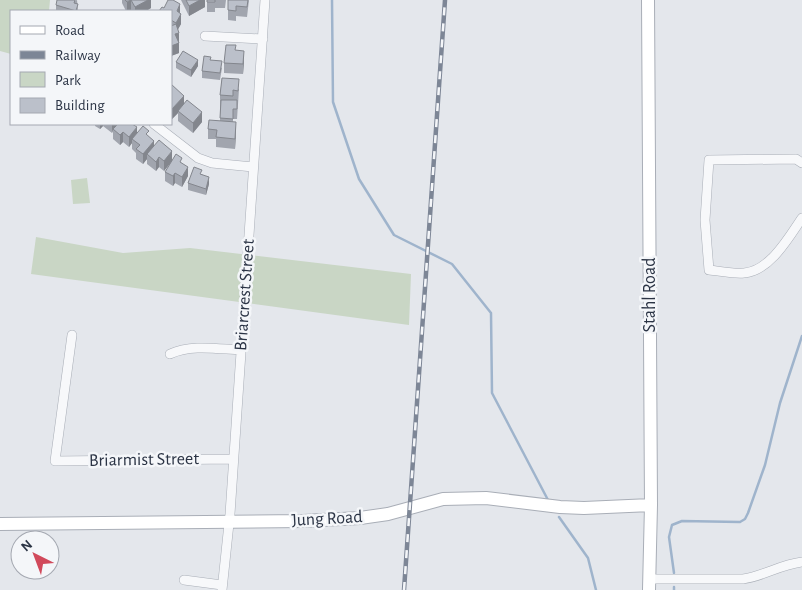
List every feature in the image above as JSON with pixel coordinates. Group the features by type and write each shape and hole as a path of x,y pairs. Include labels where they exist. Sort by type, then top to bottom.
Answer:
{"street":[{"name":"Briarcrest Street","path":"222,588 229,522 265,0"},
{"name":"Stahl Road","path":"648,0 650,584"},
{"path":"205,36 262,40"},
{"path":"155,125 198,158 219,164 254,167"},
{"path":"802,163 796,159 709,160 705,220 708,270 745,273 763,266 780,250 802,218"},
{"name":"Briarmist Street","path":"72,335 55,461 233,459"},
{"path":"170,354 189,348 241,350"},
{"name":"Jung Road","path":"0,524 229,522 374,517 403,511 443,499 486,498 539,506 584,508 651,505"},
{"path":"650,584 753,578 787,564 802,562"},
{"path":"732,590 733,579"},
{"path":"184,580 222,588"}],"green space":[{"path":"0,0 50,0 49,10 10,10 10,54 0,51"},
{"path":"87,178 90,203 73,204 71,180"},
{"path":"36,237 123,253 190,248 411,274 409,325 31,274"}],"building":[{"path":"57,0 75,0 74,3 78,4 76,10 56,5"},
{"path":"131,0 148,0 135,7"},
{"path":"168,0 173,0 180,4 177,11 181,14 176,23 172,21 172,10 160,10 162,7 164,8"},
{"path":"186,0 200,0 189,6"},
{"path":"207,0 215,0 215,2 207,2"},
{"path":"228,0 248,0 247,7 236,6 236,11 228,10"},
{"path":"176,24 179,33 175,34 179,43 172,46 172,26"},
{"path":"226,45 236,45 235,50 244,51 243,64 224,63"},
{"path":"183,51 198,60 191,70 176,62"},
{"path":"204,56 211,57 210,60 222,61 220,73 202,71"},
{"path":"222,78 239,79 238,91 233,90 233,96 220,95"},
{"path":"172,85 184,96 172,109"},
{"path":"187,100 202,112 193,123 178,111"},
{"path":"221,100 237,100 237,109 233,109 233,119 220,118"},
{"path":"209,120 236,122 235,139 216,137 217,130 208,129"},
{"path":"117,125 134,125 137,127 129,137 123,132 120,135 113,129"},
{"path":"143,126 149,131 146,134 154,141 143,154 136,149 140,145 132,139"},
{"path":"159,140 172,151 164,161 159,157 156,162 147,154"},
{"path":"176,154 182,158 180,162 188,167 182,177 175,173 173,176 165,172"},
{"path":"194,167 202,170 200,174 209,177 206,189 188,183"}],"waterway":[{"path":"332,0 333,102 359,179 394,235 452,264 491,313 492,393 548,500"},
{"path":"674,573 669,537 672,525 682,521 740,522 745,519 765,465 780,403 802,336"},
{"path":"559,517 588,558 596,590"}],"railway":[{"path":"404,590 445,0"}]}
